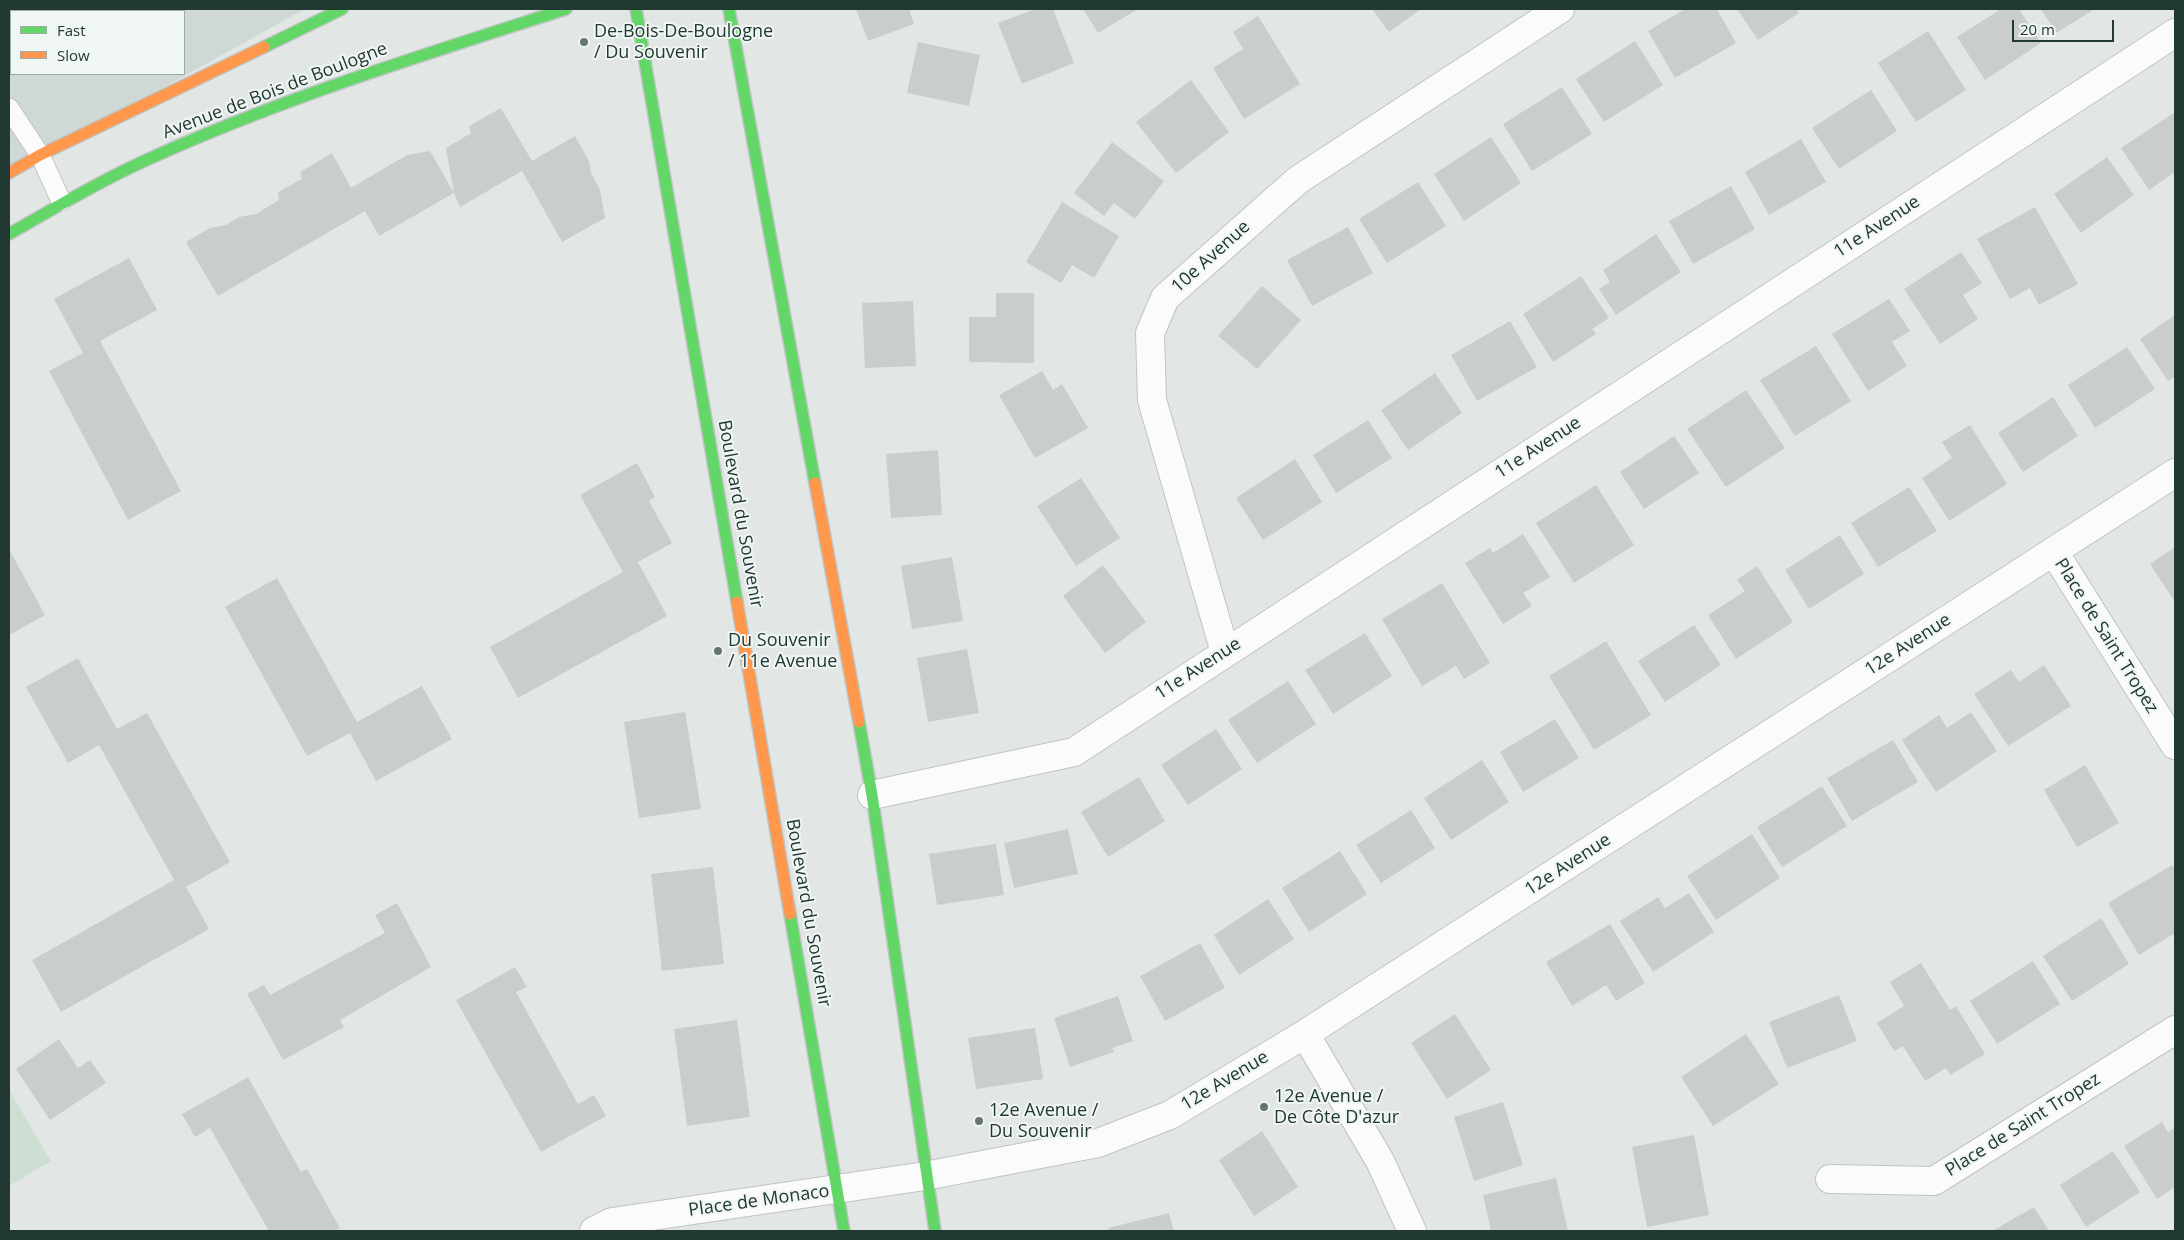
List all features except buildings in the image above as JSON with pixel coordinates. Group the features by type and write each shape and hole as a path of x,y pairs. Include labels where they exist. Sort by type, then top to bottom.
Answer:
{"street":[{"name":"Avenue de Bois de Boulogne","path":"9,173 40,155 342,9"},
{"name":"Avenue de Bois de Boulogne","path":"9,234 61,201 189,141 349,79 566,9"},
{"name":"Boulevard du Souvenir","path":"636,9 844,1231"},
{"path":"729,9 872,795 925,1176 935,1231"},
{"name":"10e Avenue","path":"1225,652 1152,400 1150,333 1165,298 1298,180 1560,9"},
{"name":"11e Avenue","path":"872,795 1074,752 2175,33"},
{"name":"12e Avenue","path":"925,1176 1098,1143 1170,1115 1305,1034 2175,473"},
{"name":"Place de Saint Tropez","path":"2054,552 2175,745"},
{"name":"Place de Saint Tropez","path":"1830,1179 1934,1181 2175,1030"},
{"path":"1305,1034 1380,1161 1412,1231"},
{"name":"Place de Monaco","path":"594,1231 612,1222 925,1176"}],"lane":[{"path":"9,108 40,155 61,201"}],"shaded area":[{"path":"9,9 305,9 9,173"}],"green space":[{"path":"9,1090 51,1161 9,1186"}],"traffic: fast":[{"path":"264,47 342,9"},
{"path":"9,234 125,170 194,139 352,79 566,9"},
{"path":"636,9 737,602"},
{"path":"729,9 815,483"},
{"path":"859,722 872,795 935,1231"},
{"path":"790,914 844,1231"}],"traffic: slow":[{"path":"9,173 40,155 264,47"},
{"path":"815,483 859,722"},
{"path":"737,602 790,914"}],"place":[{"name":"De-Bois-De-Boulogne / Du Souvenir","path":"584,42"},
{"name":"Du Souvenir / 11e Avenue","path":"718,651"},
{"name":"12e Avenue / De Côte D'azur","path":"1264,1107"},
{"name":"12e Avenue / Du Souvenir","path":"979,1121"}]}
